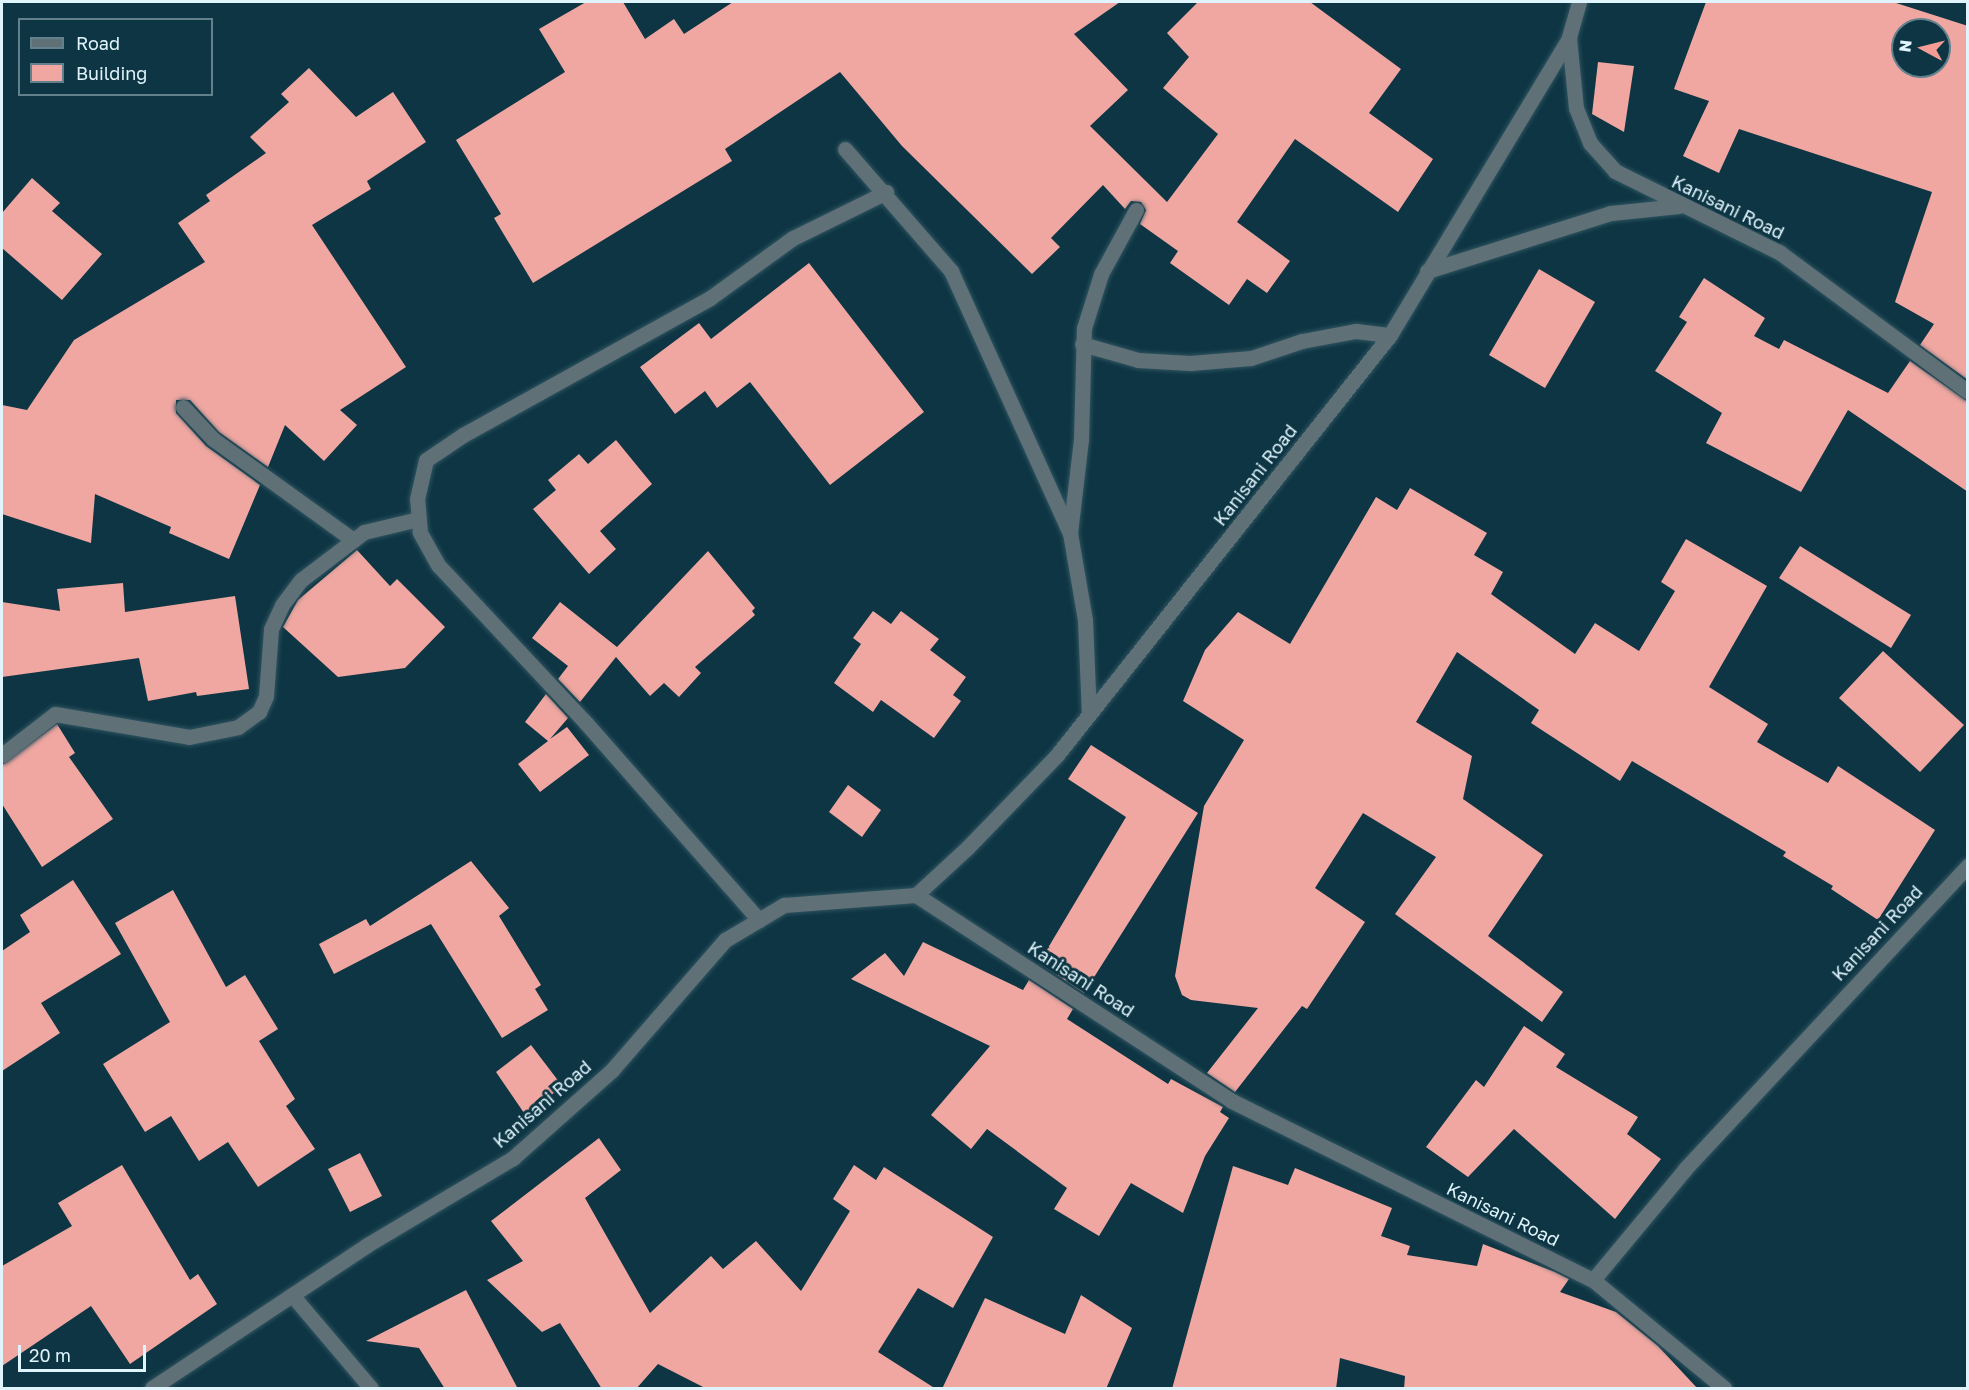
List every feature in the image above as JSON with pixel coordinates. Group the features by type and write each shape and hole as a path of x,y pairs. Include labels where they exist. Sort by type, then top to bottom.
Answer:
{"street":[{"name":"Kanisani Road","path":"916,895 1003,814 1089,715 1390,335 1569,38 1579,2"},
{"name":"Kanisani Road","path":"1569,38 1576,108 1590,143 1614,171 1679,206 1779,252 1968,392"},
{"path":"845,149 886,192 951,271 1070,533 1085,620 1089,715"},
{"path":"759,920 586,723 438,565 420,532 417,499 426,460 711,298 792,238 886,192"},
{"path":"1427,271 1611,213 1679,206"},
{"path":"1070,533 1081,440 1082,344 1101,274 1136,210"},
{"path":"1082,344 1138,360 1190,363 1251,358 1302,341 1356,331 1390,335"},
{"path":"183,407 213,439 353,540"},
{"path":"2,755 55,714 189,737 238,728 260,712 270,683 266,657 271,629 282,605 301,580 364,532 418,519"},
{"name":"Kanisani Road","path":"152,1389 292,1295 513,1158 612,1070 725,940 784,904 916,895 1232,1101 1593,1280 1685,1169 1968,865"},
{"path":"1593,1280 1724,1389"},
{"path":"292,1295 371,1389"}],"building":[{"path":"586,2 623,2 645,39 674,19 684,34 733,2 1120,2 1074,34 1128,90 1090,126 1167,202 1218,134 1163,88 1189,57 1167,33 1198,2 1310,2 1401,69 1369,113 1433,159 1398,212 1295,139 1237,222 1290,261 1267,293 1247,279 1229,305 1170,263 1178,251 1140,224 1146,210 1141,202 1131,201 1125,209 1103,185 1051,238 1060,247 1032,274 902,146 840,72 725,149 732,161 533,283 494,218 501,214 456,140 565,72 539,29"},
{"path":"1706,2 1893,2 1943,18 1891,18 1891,78 1951,78 1951,21 1968,26 1968,380 1920,345 1934,324 1895,302 1932,192 1739,129 1719,173 1683,156 1709,101 1674,89"},
{"path":"1598,62 1634,66 1624,132 1592,114"},
{"path":"309,68 356,117 393,92 426,142 367,181 371,189 312,225 406,367 340,410 357,425 324,461 285,425 268,467 219,432 190,400 176,400 176,413 206,446 260,485 229,559 169,533 171,527 95,494 91,543 2,514 2,405 27,410 74,340 205,262 178,223 210,201 206,195 266,153 250,137 289,102 281,94"},
{"path":"32,178 60,203 52,211 102,254 62,300 2,248 2,213"},
{"path":"809,263 924,412 830,485 750,382 717,408 705,391 675,414 640,367 699,323 711,339"},
{"path":"1539,269 1595,302 1545,388 1489,355"},
{"path":"1704,278 1765,318 1754,336 1779,349 1784,340 1888,393 1910,361 1968,402 1968,492 1848,410 1801,492 1706,443 1722,413 1655,371 1687,322 1679,317"},
{"path":"616,440 652,484 600,531 616,549 589,574 533,509 556,490 548,480 579,454 588,464"},
{"path":"1410,488 1487,533 1474,555 1503,572 1491,594 1575,654 1595,623 1639,651 1675,591 1661,582 1686,539 1767,586 1709,687 1768,724 1757,742 1828,783 1838,766 1935,830 1878,920 1831,889 1833,886 1783,856 1786,852 1632,761 1620,781 1531,723 1539,710 1457,652 1416,722 1472,756 1463,799 1543,855 1488,936 1563,992 1542,1022 1395,914 1436,857 1363,813 1315,888 1365,922 1307,1009 1302,1006 1235,1092 1207,1073 1258,1008 1191,1000 1182,995 1175,976 1204,806 1244,740 1183,701 1205,650 1238,612 1290,644 1376,497 1397,510"},
{"path":"1800,546 1911,615 1891,648 1779,578"},
{"path":"357,550 390,586 397,579 445,627 405,668 338,677 283,627 298,600"},
{"path":"708,551 755,608 752,611 755,615 695,667 701,673 679,697 664,683 650,696 616,657 580,702 558,679 568,666 532,638 560,602 617,647"},
{"path":"123,583 125,612 235,596 249,689 197,696 196,692 148,701 139,658 2,677 2,602 60,611 57,589"},
{"path":"873,611 891,624 901,611 939,639 930,650 966,677 953,695 961,701 934,738 881,700 873,712 834,683 861,644 853,638"},
{"path":"1883,651 1964,725 1920,772 1839,698"},
{"path":"546,694 568,718 550,739 567,727 589,755 540,792 518,764 548,741 525,722"},
{"path":"57,724 75,753 69,757 113,819 42,867 2,804 2,765"},
{"path":"1091,745 1198,813 1084,993 1039,963 1126,817 1068,779"},
{"path":"848,785 881,810 862,837 829,812"},
{"path":"471,861 509,908 499,916 541,985 535,989 548,1010 502,1038 431,924 334,974 319,944 366,919 370,926"},
{"path":"73,880 121,954 41,1003 60,1033 2,1071 2,951 30,932 20,915"},
{"path":"173,890 226,987 245,975 278,1029 259,1041 295,1099 286,1106 315,1149 258,1187 228,1142 199,1161 171,1116 145,1132 103,1064 170,1022 115,923"},
{"path":"923,942 1023,990 1029,980 1073,1009 1067,1019 1168,1084 1171,1079 1223,1107 1220,1112 1229,1118 1205,1156 1183,1213 1131,1183 1099,1236 1054,1209 1067,1188 987,1129 971,1149 931,1115 990,1046 851,979 885,953 904,976"},
{"path":"1524,1026 1565,1054 1556,1067 1638,1117 1627,1134 1661,1159 1615,1219 1514,1129 1468,1177 1426,1147 1476,1080 1484,1087"},
{"path":"531,1045 563,1087 524,1113 496,1072"},
{"path":"599,1138 621,1170 585,1198 650,1313 711,1256 723,1269 756,1241 801,1291 850,1211 833,1199 854,1165 876,1180 884,1167 993,1237 953,1308 918,1288 878,1352 936,1389 707,1389 658,1364 636,1389 602,1389 560,1323 542,1332 487,1280 523,1261 491,1221"},
{"path":"360,1153 382,1196 350,1212 328,1169"},
{"path":"122,1165 190,1280 198,1274 217,1304 130,1364 91,1306 2,1366 2,1266 72,1226 58,1203"},
{"path":"1233,1166 1288,1185 1295,1168 1392,1208 1381,1236 1410,1246 1407,1255 1477,1266 1483,1244 1555,1272 1569,1279 1560,1292 1616,1312 1658,1346 1698,1389 1404,1389 1405,1376 1340,1358 1336,1389 1172,1389"},
{"path":"466,1290 518,1389 445,1389 419,1348 366,1341"},
{"path":"1081,1295 1132,1328 1106,1389 942,1389 985,1298 1065,1334"}]}
